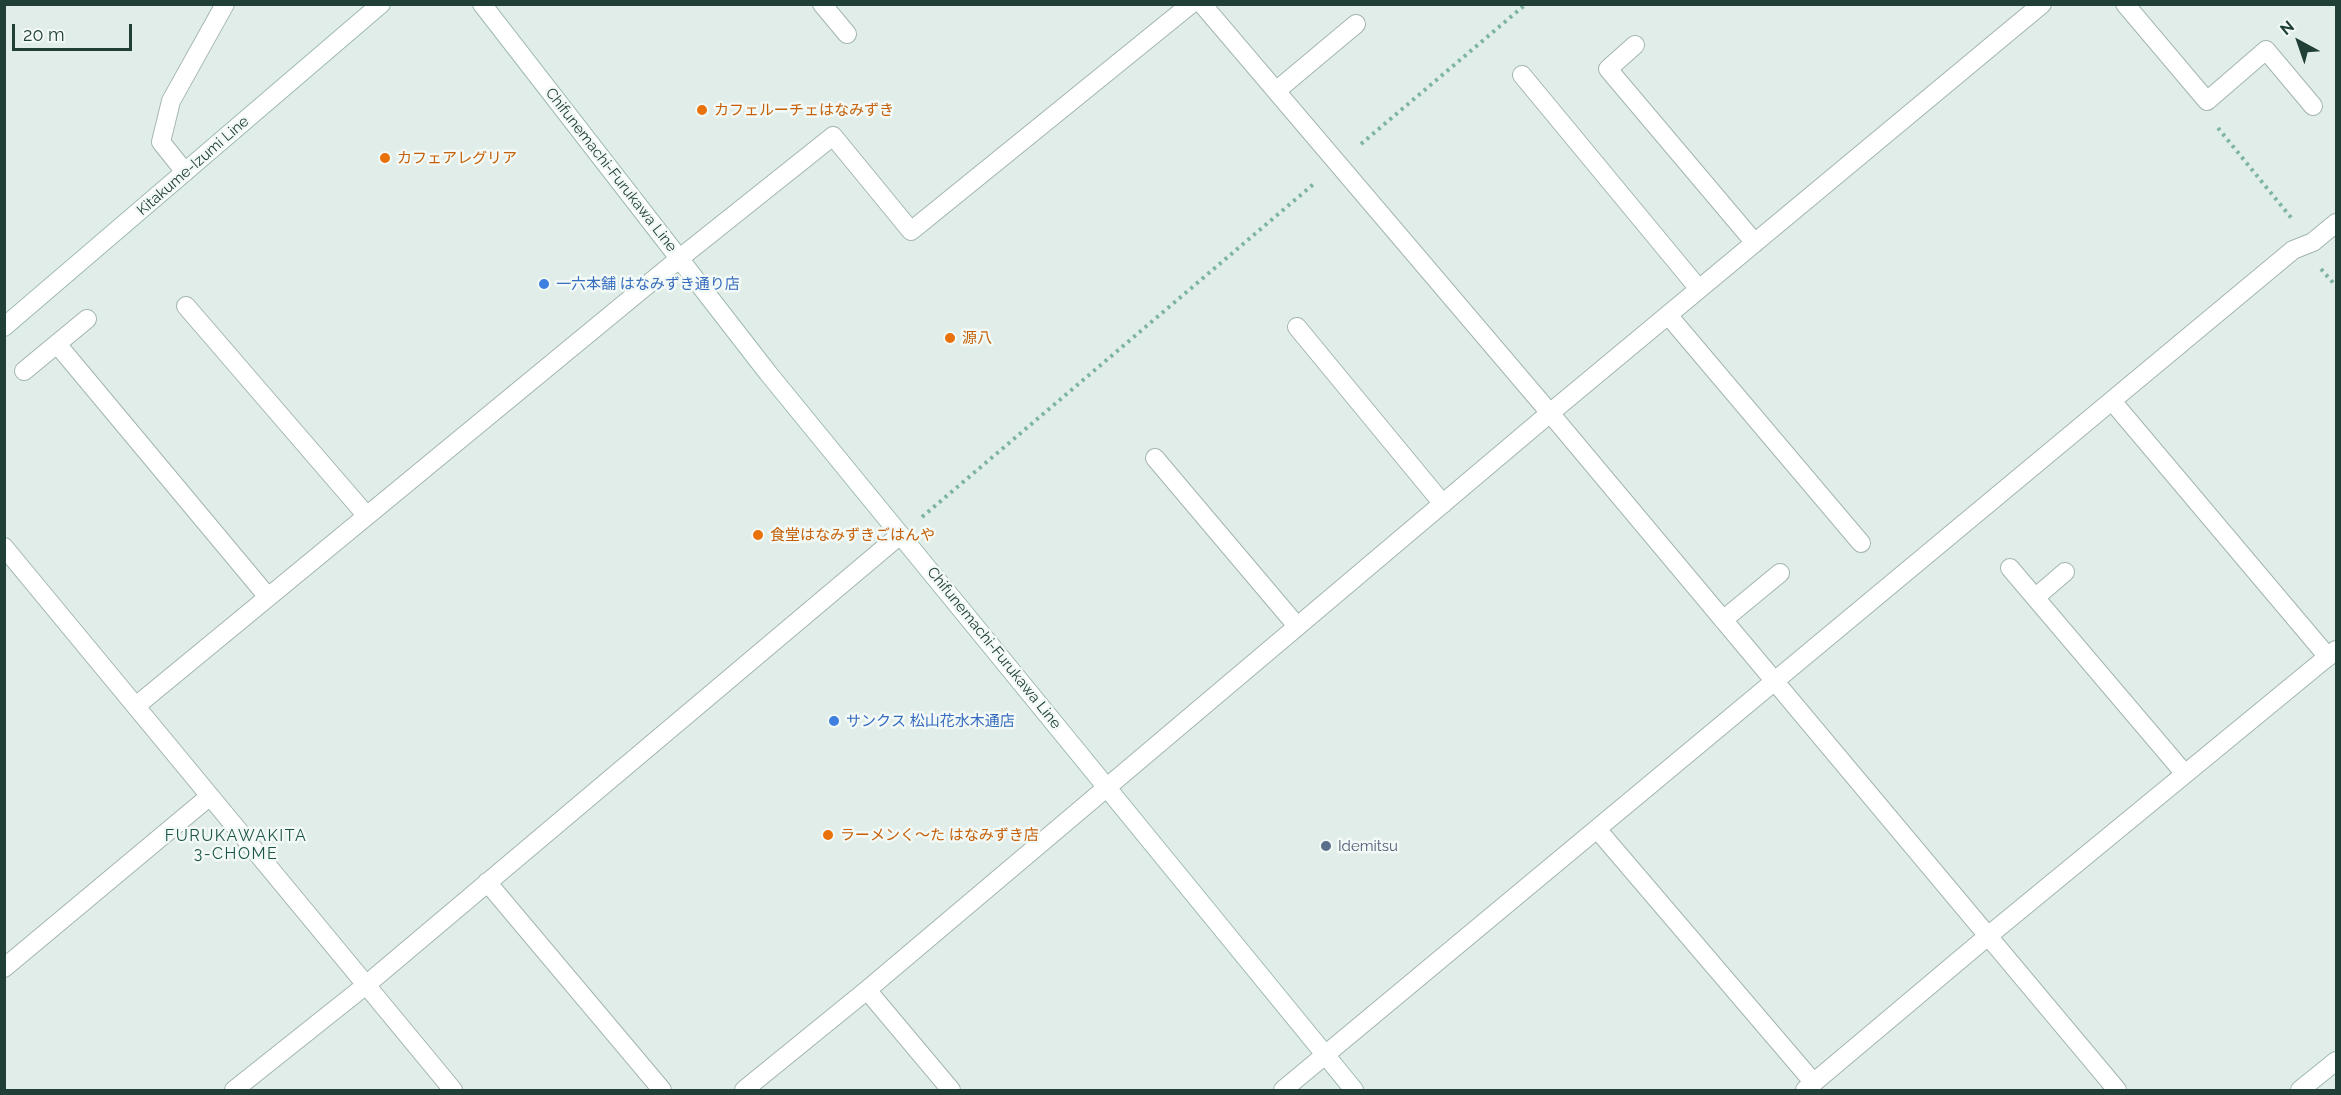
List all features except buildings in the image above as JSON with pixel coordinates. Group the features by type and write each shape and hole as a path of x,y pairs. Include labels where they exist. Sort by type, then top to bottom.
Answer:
{"street":[{"path":"185,172 161,142 171,101 225,4"},
{"name":"Kitakume-Izumi Line","path":"7,319 185,172 381,4"},
{"name":"Chifunemachi-Furukawa Line","path":"482,4 768,373 1353,1090"},
{"path":"822,4 847,34"},
{"path":"136,706 680,258 833,136 911,231 1191,4"},
{"path":"1202,4 1550,414 2117,1090"},
{"path":"744,1090 867,990 1297,626 2042,4"},
{"path":"2125,4 2207,101 2266,50 2313,106"},
{"path":"1276,91 1356,24"},
{"path":"1635,45 1608,69 1755,243"},
{"path":"1522,75 1699,290"},
{"path":"1282,1090 2293,250 2313,242 2337,223"},
{"path":"186,306 367,516"},
{"path":"1668,315 1861,543"},
{"path":"24,371 87,319"},
{"path":"1297,327 1443,504"},
{"path":"57,344 268,597"},
{"path":"1597,829 1809,1087 1988,936 2332,653 2112,401"},
{"path":"1155,458 1297,626"},
{"path":"234,1090 366,985 900,534"},
{"path":"4,547 453,1090"},
{"path":"2010,568 2185,774"},
{"path":"2036,597 2065,572"},
{"path":"1723,620 1780,573"},
{"path":"4,968 210,796"},
{"path":"487,882 662,1090"},
{"path":"867,990 951,1090"},
{"path":"2300,1090 2337,1061"}],"path":[{"path":"900,534 1526,4"},
{"path":"2207,101 2211,120 2303,232 2309,256 2337,286"}],"place":[{"name":"カフェルーチェはなみずき","path":"702,110"},
{"name":"カフェアレグリア","path":"385,158"},
{"name":"一六本舗 はなみずき通り店","path":"544,284"},
{"name":"源八","path":"950,338"},
{"name":"食堂はなみずきごはんや","path":"758,535"},
{"name":"サンクス 松山花水木通店","path":"834,721"},
{"name":"ラーメンく～た はなみずき店","path":"828,835"},
{"name":"Idemitsu","path":"1326,846"}],"district":[{"name":"FURUKAWAKITA 3-CHOME","path":"236,845"}]}
